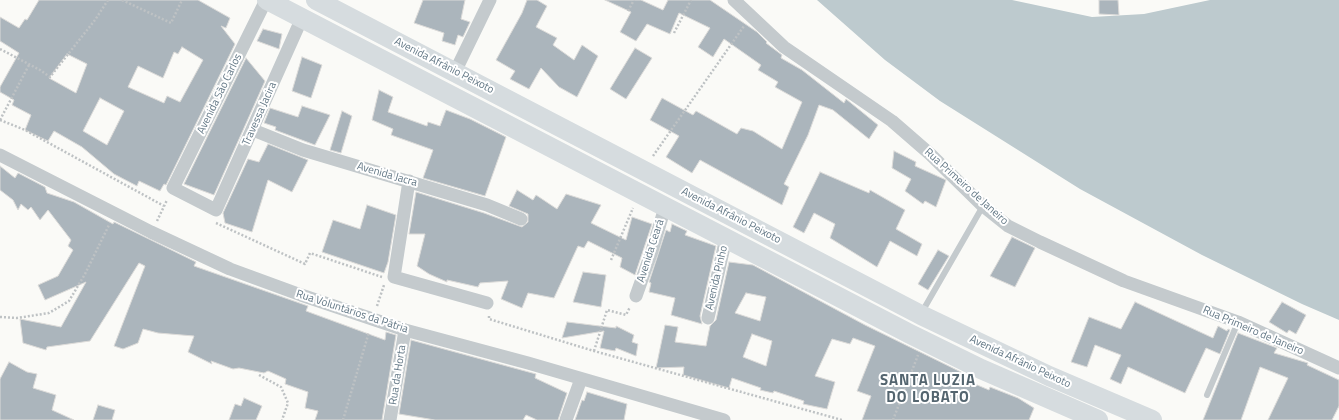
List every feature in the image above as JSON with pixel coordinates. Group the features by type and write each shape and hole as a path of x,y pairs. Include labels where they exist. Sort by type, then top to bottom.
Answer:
{"main road":[{"name":"Avenida Afrânio Peixoto","path":"267,0 923,340 981,369 1098,420"},
{"name":"Avenida Afrânio Peixoto","path":"316,0 920,315 1029,367 1152,420"}],"street":[{"name":"Avenida São Carlos","path":"173,188 267,0"},
{"path":"455,72 490,0"},
{"name":"Rua Primeiro de Janeiro","path":"734,0 784,47 892,122 930,154 983,206 1008,226 1124,281 1238,322 1339,368"},
{"name":"Travessa Jacira","path":"216,210 302,18"},
{"name":"Avenida Jacra","path":"253,130 303,150 487,205 521,219"},
{"name":"Rua Voluntários da Pátria","path":"0,155 151,232 230,269 301,296 405,330 521,361 724,420"},
{"path":"410,181 394,277 487,303"},
{"path":"173,188 216,210"},
{"name":"Avenida Ceará","path":"636,296 652,251 665,207"},
{"name":"Avenida Pinho","path":"708,318 726,238"},
{"name":"Rua da Horta","path":"390,420 405,330"},
{"path":"566,420 581,379"}],"lane":[{"path":"920,315 983,206"},
{"path":"1207,395 1238,322"}],"path":[{"path":"0,49 50,77 96,20 108,0"},
{"path":"122,0 171,23 182,0"},
{"path":"628,11 634,0"},
{"path":"674,33 691,0"},
{"path":"643,171 700,92 751,16"},
{"path":"28,64 0,120 25,130 164,206"},
{"path":"151,232 173,188"},
{"path":"611,260 639,193"},
{"path":"216,210 216,225 305,264 310,253 386,279 343,420"},
{"path":"0,317 17,318 49,313 69,301 85,274 114,214"},
{"path":"594,351 607,310 626,315 636,296"},
{"path":"487,303 489,319 594,351 842,420"},
{"path":"893,420 923,340"},
{"path":"259,375 281,386 288,403 282,420"}],"shaded area":[{"path":"817,0 1012,0 1092,17 1144,14 1210,0 1339,0 1339,320 1302,304 1202,255 1080,189 940,101 885,60"}],"building":[{"path":"39,0 198,0 230,18 226,28 221,26 235,44 166,185 164,184 160,191 139,181 137,186 114,174 82,147 54,131 48,141 25,130 31,115 12,105 14,100 0,92 0,87 19,53 0,41 0,17 19,28 25,19 27,20","holes":["182,47 203,60 180,102 167,96 164,103 128,87 138,66 163,78 174,52 178,54","67,54 87,64 76,93 49,78","100,98 124,111 107,145 83,131"]},
{"path":"423,0 465,0 461,19 470,22 463,37 458,35 455,45 442,41 444,33 414,23"},
{"path":"527,0 537,0 547,6 536,27 557,38 553,45 574,60 582,45 598,56 577,97 559,87 541,68 529,89 510,79 515,71 496,60 522,13"},
{"path":"605,0 641,0 663,10 668,0 710,0 757,32 767,42 766,43 782,55 781,58 802,70 844,103 846,99 878,125 869,139 833,110 819,105 808,135 784,184 789,187 782,205 700,160 692,173 666,157 679,136 650,120 662,98 693,115 696,111 737,134 741,128 753,131 782,149 802,102 775,87 778,82 758,70 761,65 724,39 713,57 698,47 710,28 679,13 670,34 647,24 636,41 620,32 631,12"},
{"path":"1099,0 1118,0 1119,15 1099,14"},
{"path":"263,29 282,34 279,49 257,41"},
{"path":"635,48 652,58 626,99 610,89"},
{"path":"302,57 322,65 311,98 292,91"},
{"path":"246,58 265,81 214,195 184,184"},
{"path":"379,90 393,97 388,112 427,126 428,122 440,126 446,110 470,119 506,137 485,196 423,178 433,150 391,135 393,129 372,120"},
{"path":"302,106 330,115 315,145 275,130 276,127 264,123 270,108 298,117"},
{"path":"342,111 352,116 341,153 330,150"},
{"path":"268,144 308,160 292,192 268,180 252,232 225,223 223,213 248,159 259,162"},
{"path":"894,151 916,162 915,166 946,180 936,207 925,201 923,204 905,191 911,179 892,168"},
{"path":"0,166 15,178 18,173 45,187 47,193 74,202 113,224 114,222 196,262 194,266 308,306 306,311 385,340 386,332 396,335 382,420 315,420 318,411 305,408 308,392 285,384 286,379 268,371 264,373 239,368 233,369 211,361 212,364 188,352 194,336 158,333 143,329 138,343 123,349 114,346 145,266 139,263 90,341 47,347 46,350 23,343 20,319 61,327 86,282 45,300 38,285 58,276 73,250 68,246 71,240 48,210 40,220 31,207 28,210 21,204 18,210 13,200 0,190"},
{"path":"820,172 869,193 870,190 905,210 896,229 922,244 917,256 890,241 877,267 830,238 835,224 814,213 804,233 793,227"},
{"path":"517,190 533,200 536,195 557,209 566,194 601,205 591,223 626,240 632,217 652,224 635,275 620,267 622,258 588,241 584,248 578,246 554,298 528,293 522,308 501,299 508,281 480,283 478,287 447,280 447,282 429,274 417,266 425,234 409,234 416,192 484,213 522,227 528,222 528,214 509,206"},
{"path":"367,205 396,215 388,262 384,273 322,252 333,220 360,229"},
{"path":"672,224 687,231 685,235 716,246 700,316 702,324 671,315 675,298 649,292 651,283 649,282 666,230 670,232"},
{"path":"1012,237 1035,248 1015,287 990,276"},
{"path":"938,250 949,256 928,290 918,284"},
{"path":"729,262 753,265 865,325 965,374 963,379 989,390 990,387 1018,398 1034,408 1029,420 862,420 871,396 857,391 875,346 853,338 850,344 832,339 815,376 835,382 827,409 803,404 804,401 774,391 773,393 760,390 761,388 732,378 729,388 683,375 684,367 656,368 665,325 678,327 675,342 706,346 710,326 716,320","holes":["746,293 766,297 760,321 735,313","752,334 772,341 766,366 743,357"]},
{"path":"583,272 606,275 601,307 573,302"},
{"path":"1135,302 1213,338 1218,326 1227,331 1228,329 1230,330 1220,354 1206,348 1185,393 1128,367 1121,384 1110,379 1121,355 1095,345 1087,367 1071,362 1089,317 1121,329"},
{"path":"1282,302 1306,315 1296,334 1289,330 1287,333 1269,322"},
{"path":"567,322 616,328 616,326 634,335 632,342 638,344 636,356 616,348 615,351 600,348 604,331 562,338"},
{"path":"1238,333 1277,348 1274,353 1308,363 1307,365 1339,380 1339,406 1332,420 1268,420 1288,378 1260,367 1241,420 1203,420"},
{"path":"411,340 536,374 535,378 567,393 558,420 537,420 526,415 523,420 435,420 399,414"},
{"path":"9,362 27,372 37,374 33,388 56,395 52,410 74,420 0,420 0,379"},
{"path":"587,392 627,404 624,420 575,420 582,400 584,401"},
{"path":"244,398 262,406 256,420 229,420 235,404 241,406"},
{"path":"98,405 115,410 112,420 93,420"}],"district":[{"name":"SANTA LUZIA DO LOBATO","path":"928,390"}]}
